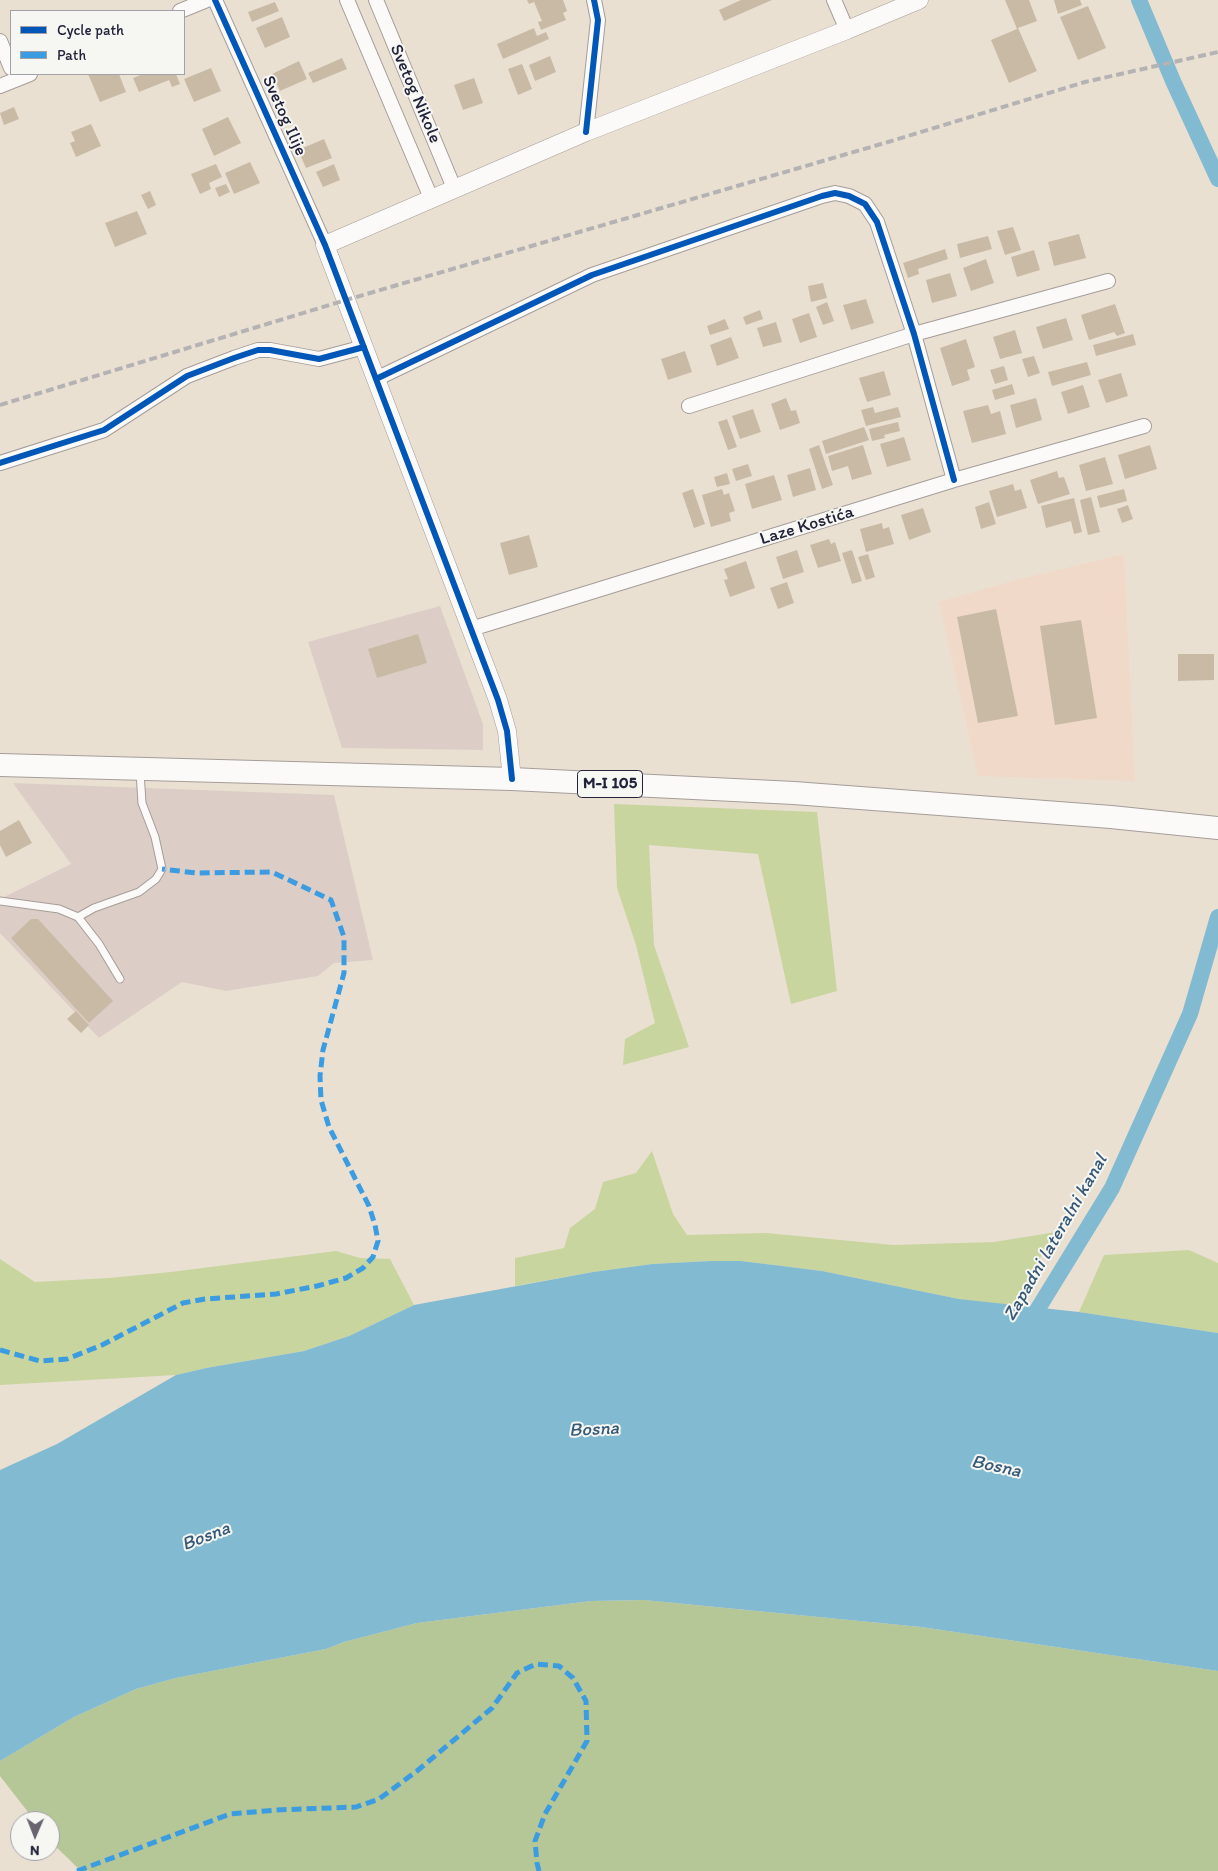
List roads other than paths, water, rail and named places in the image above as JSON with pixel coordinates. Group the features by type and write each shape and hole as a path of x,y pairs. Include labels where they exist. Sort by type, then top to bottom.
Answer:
{"main road":[{"name":"M-I 105","path":"0,765 512,779 794,793 1111,817 1218,828"}],"street":[{"path":"182,10 207,0"},
{"name":"Svetog Ilije","path":"215,0 325,245"},
{"path":"347,0 431,198"},
{"name":"Svetog Nikole","path":"376,0 454,188"},
{"path":"586,132 598,20 594,0"},
{"path":"834,0 847,30"},
{"path":"512,779 507,731 498,700 325,245 586,132 919,0"},
{"path":"0,41 10,65"},
{"path":"0,86 13,75"},
{"path":"376,379 592,276 835,193 849,196 864,204 877,222 914,334 954,480"},
{"path":"689,406 914,334 1108,281"},
{"path":"0,463 104,430 187,376 242,355 258,350 270,350 319,358 331,357 364,347"},
{"name":"Laze Kostića","path":"472,629 954,480 1144,426"}],"lane":[{"path":"78,917 94,908 139,892 156,879 162,869 155,837 142,803 140,769"},
{"path":"0,901 59,909 78,917 120,979"}],"water":[{"name":"Bosna","path":"741,1261 822,1271 959,1299 1079,1312 1218,1333 1218,1671 921,1627 644,1600 591,1601 417,1623 344,1642 326,1649 176,1678 136,1689 74,1717 0,1761 0,1470 57,1444 176,1375 304,1351 349,1336 414,1305 593,1272 652,1264"}],"waterway":[{"name":"Zapadni lateralni kanal","path":"1139,0 1173,81 1218,179"},
{"name":"Zapadni lateralni kanal","path":"1028,1325 1112,1188 1190,1014 1218,917"}],"railway":[{"path":"0,405 346,300 888,142 1085,82 1218,52"}]}
